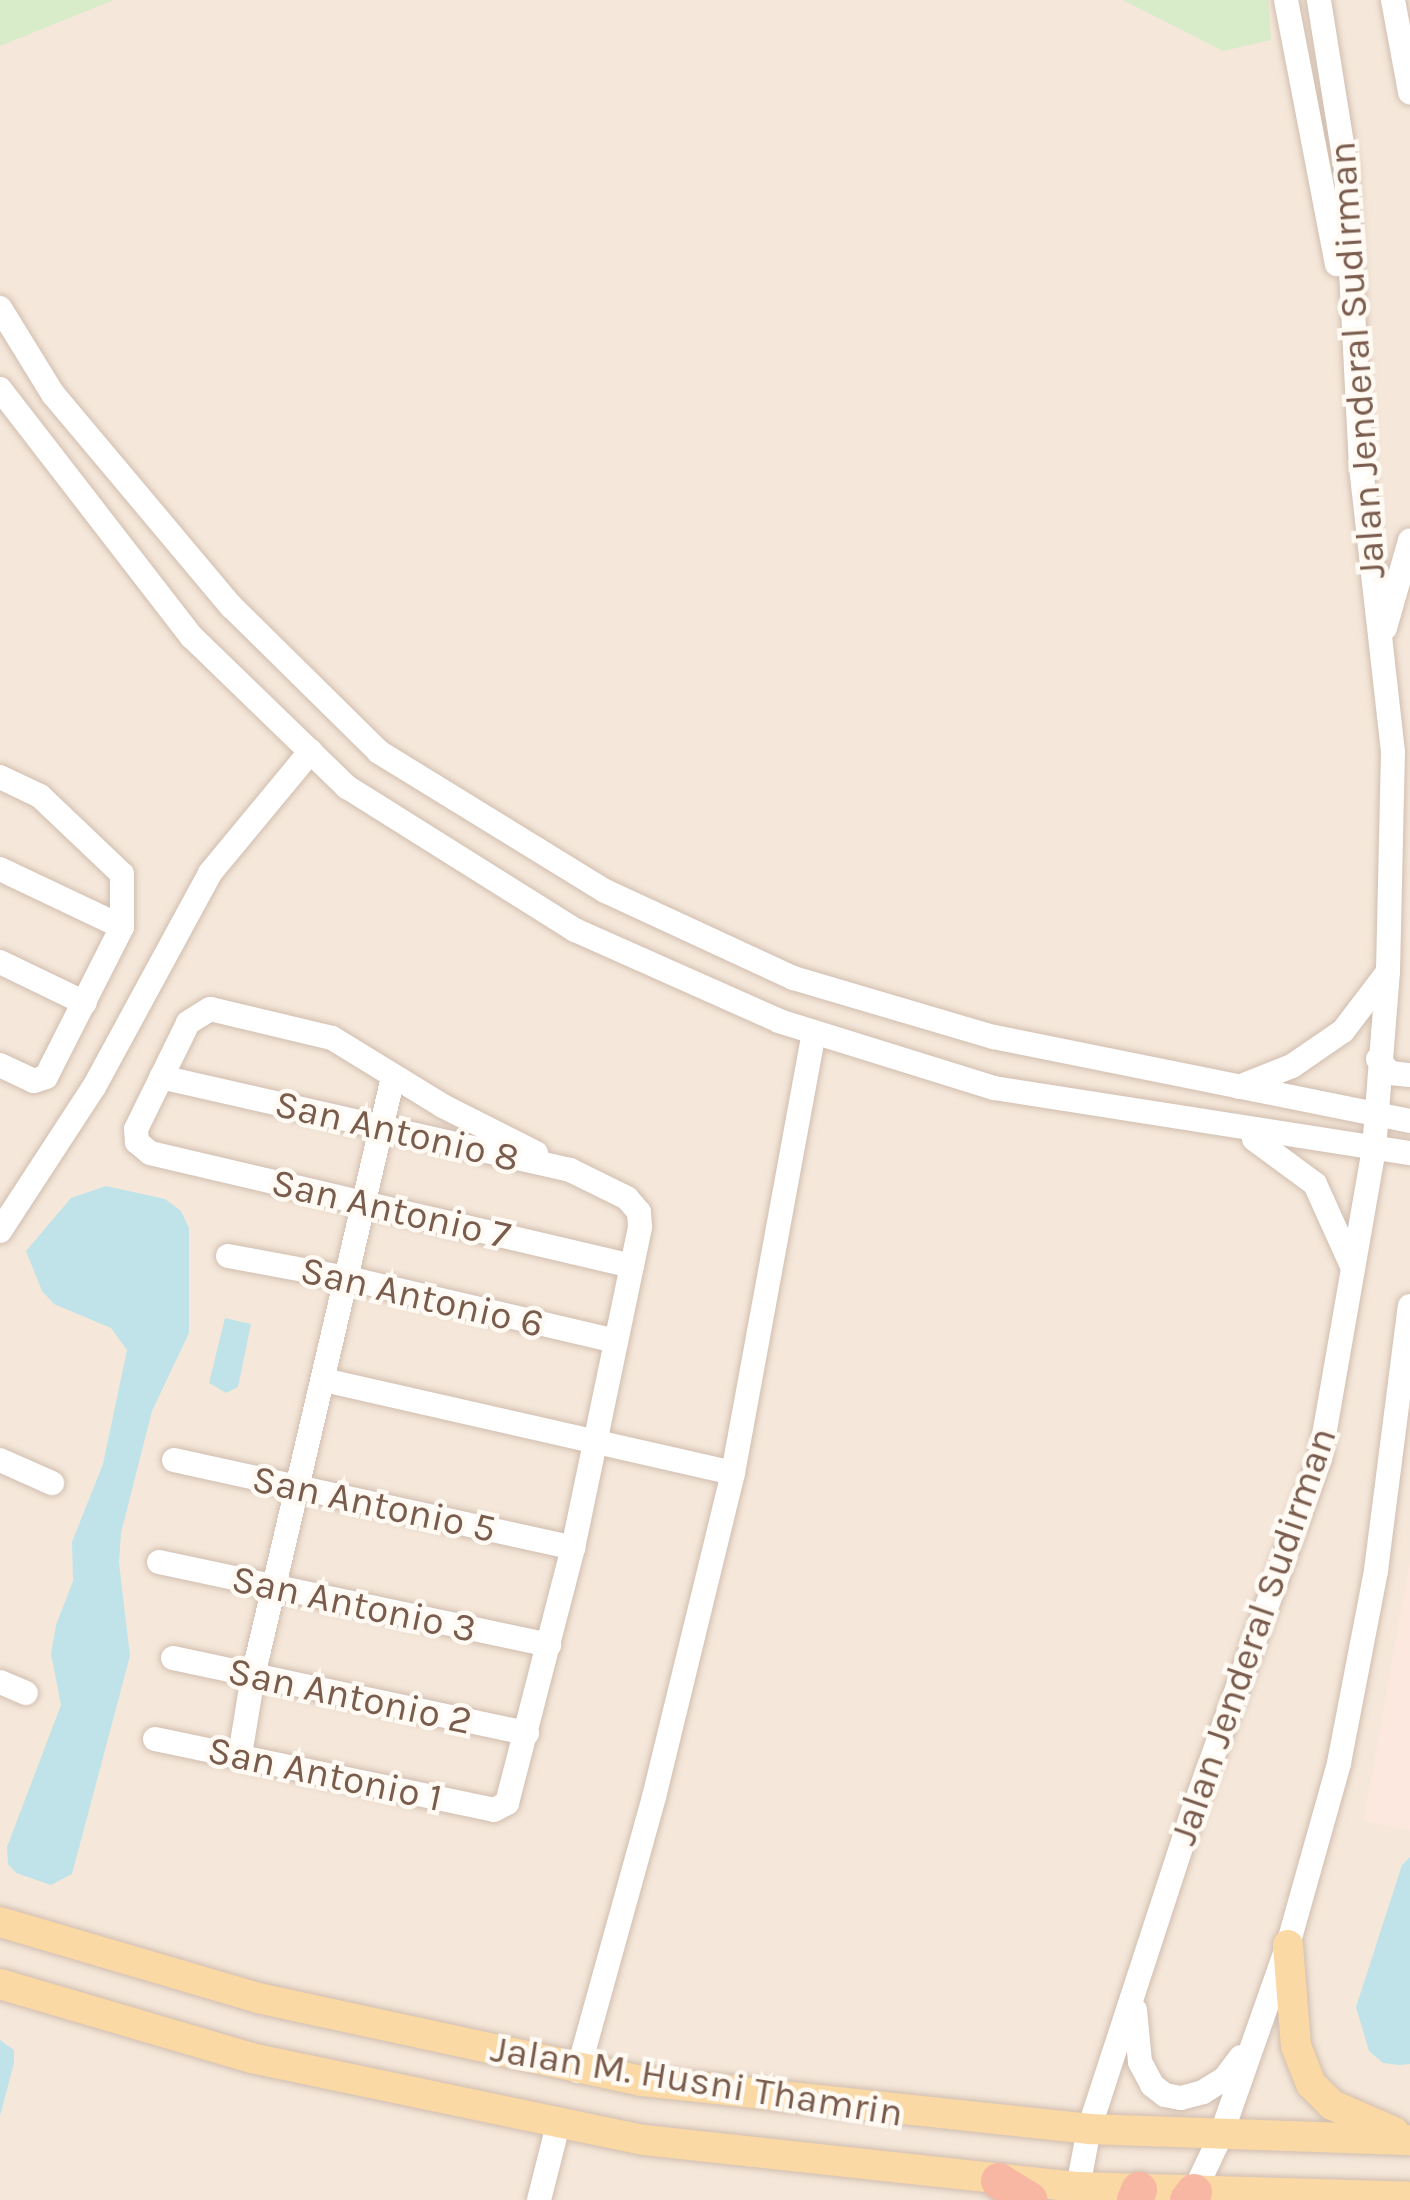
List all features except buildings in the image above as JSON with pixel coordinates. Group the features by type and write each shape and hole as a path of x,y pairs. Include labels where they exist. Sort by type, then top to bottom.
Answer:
{"main road":[{"name":"Jalan M. Husni Thamrin","path":"0,1922 258,1998 578,2071 799,2102 1089,2129 1410,2139"},
{"path":"1288,1945 1296,2046 1311,2084 1346,2112 1410,2139"},
{"name":"Jalan M. Husni Thamrin","path":"0,1984 251,2058 558,2125 730,2152 1014,2190 1078,2187 1137,2195 1410,2197"}],"street":[{"path":"1286,0 1327,198 1358,397"},
{"path":"1393,0 1410,92"},
{"name":"Jalan Jenderal Sudirman","path":"1078,2187 1089,2129 1136,1985 1320,1458 1356,1276 1373,1149 1388,971 1393,752 1358,397 1346,170 1321,12"},
{"path":"0,308 53,394 232,607 379,752 604,891 793,977 994,1037 1410,1121"},
{"path":"0,389 192,637 347,787 575,930 814,1032 994,1088 1233,1129 1410,1153"},
{"path":"1381,648 1410,540"},
{"path":"0,1232 94,1087 210,873 311,752"},
{"path":"0,777 40,796 122,874 122,927 46,1077 34,1082 0,1065"},
{"path":"0,869 122,927"},
{"path":"0,962 85,1003"},
{"path":"1237,1088 1292,1066 1343,1031 1388,971"},
{"path":"161,1077 188,1023 210,1009 332,1038 393,1077 570,1170"},
{"path":"578,2071 654,1797 734,1473 814,1032"},
{"path":"1378,1059 1390,1073 1410,1075"},
{"name":"San Antonio 8","path":"161,1077 570,1170 627,1198 639,1212 632,1265"},
{"name":"San Antonio 7","path":"161,1077 136,1129 137,1142 150,1153 632,1265"},
{"path":"240,1755 253,1676 393,1077"},
{"path":"1233,1129 1274,1149 1315,1184 1340,1228 1356,1276"},
{"name":"San Antonio 6","path":"228,1256 347,1278 616,1341"},
{"path":"527,1732 573,1548 632,1265"},
{"name":"Jalan Jenderal Sudirman","path":"1191,2196 1221,2135 1265,2013 1340,1763 1366,1623 1410,1306"},
{"path":"324,1379 734,1473"},
{"path":"0,1460 52,1484"},
{"name":"San Antonio 5","path":"174,1460 573,1548"},
{"name":"San Antonio 3","path":"159,1562 549,1645"},
{"name":"San Antonio 2","path":"173,1658 527,1732"},
{"path":"0,1682 26,1693"},
{"name":"San Antonio 1","path":"155,1739 494,1810 507,1803 527,1732"},
{"path":"1136,1985 1140,2062 1153,2085 1173,2097 1190,2096 1225,2078 1265,2013"},
{"path":"539,2200 558,2125"}],"shaded area":[{"path":"0,0 1410,0 1410,2200 0,2200"},
{"path":"1410,1560 1410,1830 1364,1821"}],"green space":[{"path":"0,0 114,0 0,46"},
{"path":"1123,0 1268,0 1271,40 1223,51"}],"water":[{"path":"106,1186 165,1199 181,1211 189,1228 189,1333 152,1411 121,1533 119,1563 130,1656 72,1874 51,1885 16,1873 8,1864 7,1847 61,1705 51,1654 56,1625 73,1581 72,1542 103,1464 127,1350 111,1328 54,1304 42,1291 26,1251 71,1198"},
{"path":"225,1318 251,1324 238,1387 226,1393 209,1383"},
{"path":"1410,1857 1410,2064 1400,2065 1383,2063 1369,2051 1356,2007 1402,1865"},
{"path":"0,2040 14,2050 14,2063 0,2116"}]}
